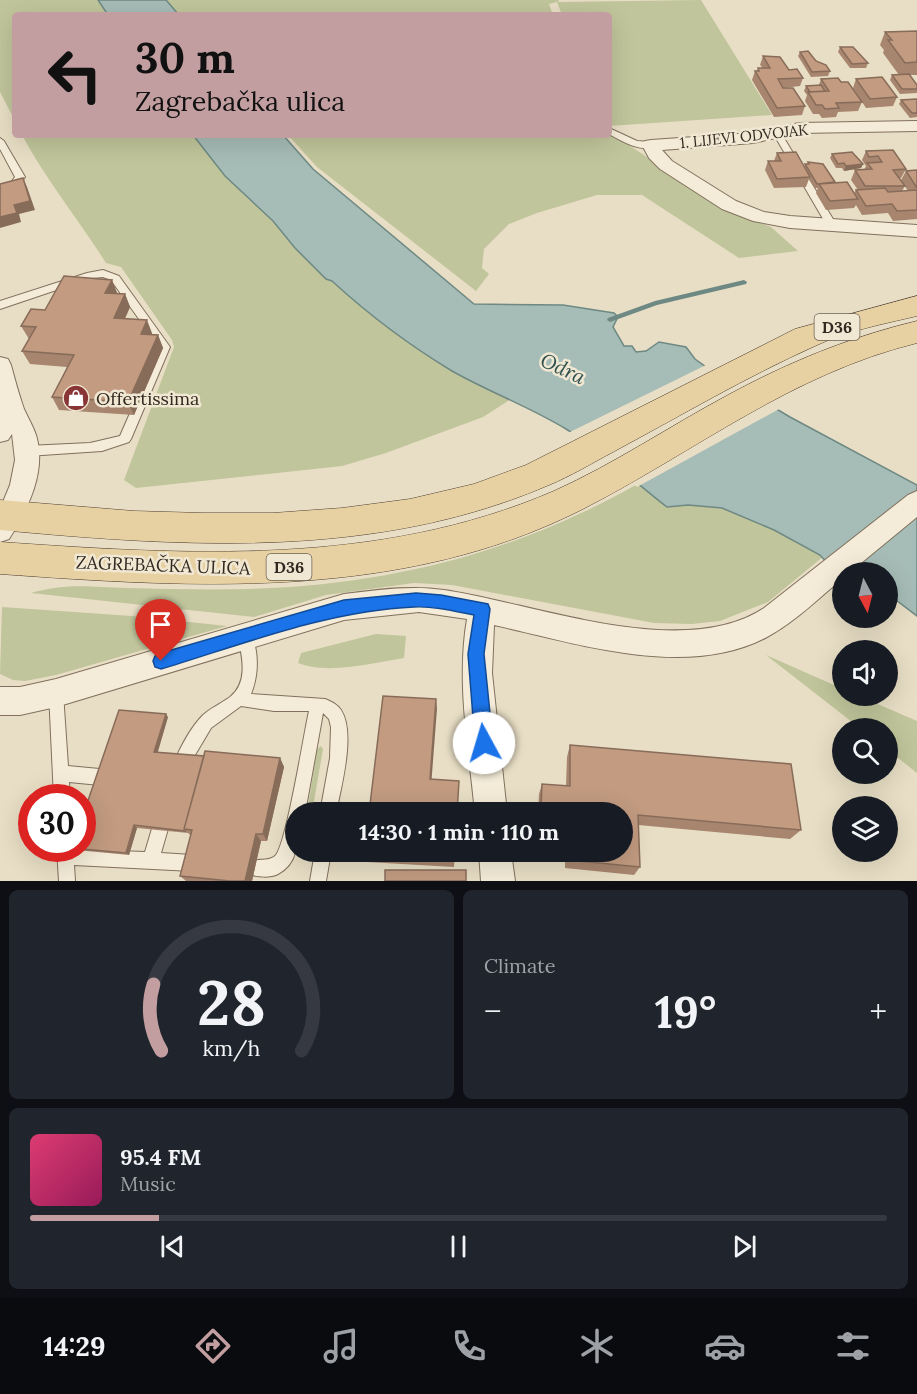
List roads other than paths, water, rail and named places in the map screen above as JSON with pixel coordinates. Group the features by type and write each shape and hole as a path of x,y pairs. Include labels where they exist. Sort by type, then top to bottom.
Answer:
{"main road":[{"name":"D36","path":"4,520 186,528 304,525 398,516 455,505 500,492 538,475 806,337 917,306"},
{"name":"ZAGREBAČKA ULICA","path":"0,558 217,569 335,564 397,556 463,540 525,519 569,499 790,377 874,342 917,332"}],"street":[{"name":"1. LIJEVI ODVOJAK","path":"915,129 799,128 753,138 651,145 655,154 666,165 729,205 759,217 917,231"},
{"path":"0,365 12,409 24,435 27,452 22,484 4,520"},
{"path":"0,433 12,409"},
{"path":"0,701 20,702 56,693 344,607 376,603 416,600 441,602 658,643 693,644 720,641 749,632 776,616 917,502"},
{"path":"482,609 477,642 477,673 490,802"},
{"path":"496,862 498,881"}],"lane":[{"path":"612,132 635,144 651,145"},
{"path":"777,132 831,224"},
{"path":"0,141 20,177 12,186 0,190"},
{"path":"0,305 91,275 102,273 110,275 122,287 165,347 125,439 103,447 66,447 27,452"},
{"path":"151,861 170,790 190,748 206,723 239,699 250,676 251,665 244,636"},
{"path":"56,693 61,784"},
{"path":"239,699 331,709 339,725 339,739 330,802"},
{"path":"299,802 317,706"},
{"path":"61,773 127,780"},
{"path":"96,855 192,863"},
{"path":"255,868 272,868 285,859"},
{"path":"66,862 67,881"},
{"path":"318,881 321,862"}],"water":[{"path":"98,0 166,0 176,12 106,12"},
{"name":"Odra","path":"195,138 286,138 313,169 474,304 563,305 614,313 618,317 613,327 624,346 632,346 636,352 646,351 659,342 686,347 695,359 712,371 790,417 917,485 917,616 898,602 898,562 832,562 832,566 820,555 774,530 722,508 688,505 667,507 579,437 452,371 420,351 375,318 332,281 326,279 295,248 273,221 225,176"}],"waterway":[{"path":"610,320 655,303 744,282"}],"place":[{"name":"Offertissima","path":"76,398"}]}
